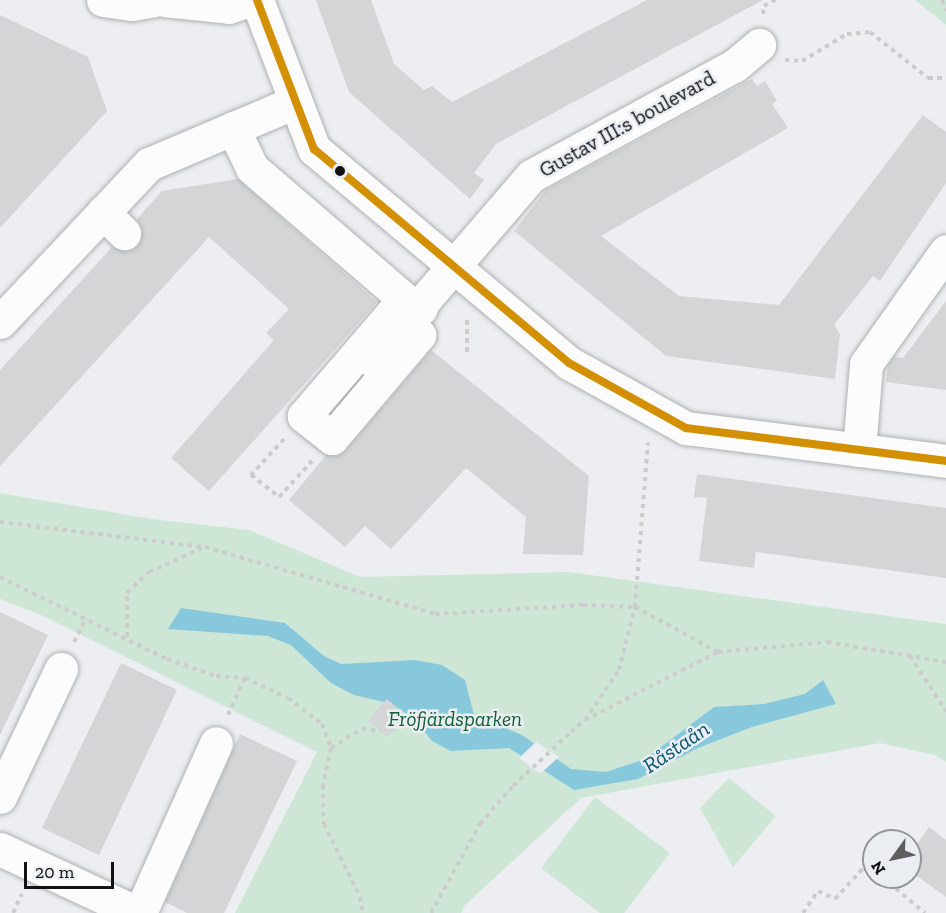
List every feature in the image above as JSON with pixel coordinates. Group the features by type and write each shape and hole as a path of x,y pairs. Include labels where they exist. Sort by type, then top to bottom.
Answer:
{"street":[{"path":"103,0 132,4 154,0"},
{"path":"164,0 229,7 249,0"},
{"path":"257,0 294,103 314,149 569,363 687,428 946,461"},
{"name":"Gustav III:s boulevard","path":"377,365 455,266 531,176 734,66 759,45"},
{"path":"0,322 114,222 149,164 294,103"},
{"path":"232,128 252,168 416,308 415,317 419,335 332,438 304,416 393,312 415,317"},
{"path":"859,450 866,364 946,251"},
{"path":"0,797 61,669"},
{"path":"0,849 139,913 216,743"}],"path":[{"path":"764,6 775,0"},
{"path":"942,0 946,10"},
{"path":"759,45 777,59 802,61 847,34 870,32 928,78 946,78"},
{"path":"467,319 467,355"},
{"path":"585,720 619,670 635,607 652,409"},
{"path":"304,416 251,475 279,497 332,438"},
{"path":"0,522 205,547 435,614 583,604 635,607 718,652"},
{"path":"127,638 124,615 128,593 149,572 205,547"},
{"path":"430,913 480,824 513,786 571,732 585,720 718,652 827,642 946,662"},
{"path":"909,655 946,711"},
{"path":"216,743 244,678"},
{"path":"331,748 362,729 381,731"},
{"path":"803,913 818,891 835,899 862,869"},
{"path":"897,889 926,913"}],"green space":[{"path":"915,0 946,0 946,25"},
{"name":"Fröfjärdsparken","path":"0,493 151,519 249,530 360,577 569,572 946,624 946,762 935,755 880,743 581,798 464,906 461,913 235,913 317,752 41,615 0,599"},
{"path":"729,778 776,816 733,867 700,808"},
{"path":"595,797 670,853 624,913 600,913 541,868"}],"water":[{"name":"Råstaån","path":"181,608 285,623 324,656 341,664 415,660 442,665 465,680 474,715 522,735 571,769 606,772 645,759 714,707 764,704 805,694 823,680 836,704 752,727 698,748 638,779 574,790 509,748 451,751 432,741 415,720 392,704 354,695 331,683 291,645 268,636 168,629"}],"pier":[{"path":"536,742 559,757 540,774 519,758"}],"building":[{"path":"316,0 371,0 394,64 424,90 432,86 452,102 647,0 763,0 496,144 474,173 484,180 470,199 349,92"},
{"path":"0,15 88,57 107,111 0,228"},
{"path":"752,79 757,86 765,81 777,101 772,104 788,128 601,236 679,296 779,305 923,115 946,132 946,183 880,281 873,276 834,325 840,334 835,379 666,356 514,231 546,190"},
{"path":"238,179 377,302 209,491 171,458 274,340 266,333 289,309 209,237 0,466 0,370 112,247 128,251 138,246 142,229 137,219 162,191"},
{"path":"946,301 946,390 886,382 888,366 894,357 903,358"},
{"path":"431,350 589,476 583,555 523,554 526,517 466,468 391,549 365,526 345,547 289,500 326,455 338,456 346,450"},
{"path":"697,474 946,508 946,578 756,552 754,568 699,561 707,498 694,497"},
{"path":"0,612 48,635 0,735"},
{"path":"121,663 177,690 99,855 42,828"},
{"path":"387,699 406,716 388,737 368,720"},
{"path":"240,734 297,761 224,913 187,913 165,902"},
{"path":"929,827 946,840 946,897 922,880 922,837"}],"transit line":[{"path":"257,0 314,149 569,363 686,428 946,461"}]}
